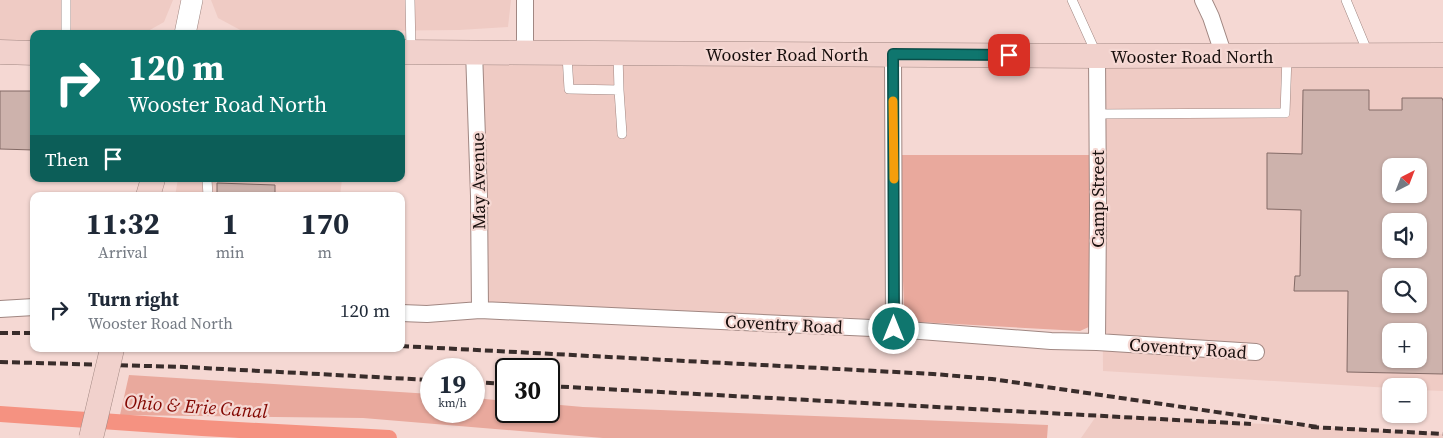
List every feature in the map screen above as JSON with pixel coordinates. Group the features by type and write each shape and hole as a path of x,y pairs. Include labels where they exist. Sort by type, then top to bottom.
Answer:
{"main road":[{"path":"0,52 30,52"},
{"name":"Wooster Road North","path":"406,52 1097,56 1443,55"},
{"path":"91,438 111,352"}],"street":[{"path":"185,30 192,0"},
{"path":"525,0 525,52"},
{"path":"1203,0 1211,17 1224,56"},
{"name":"May Avenue","path":"474,51 480,196 480,310"},
{"path":"893,54 894,329"},
{"name":"Camp Street","path":"1096,342 1098,209 1097,56"},
{"path":"0,309 30,307"},
{"name":"Coventry Road","path":"405,313 426,314 480,310 894,329 1051,341 1256,352"}],"lane":[{"path":"66,0 66,30"},
{"path":"406,52 410,0"},
{"path":"1072,0 1097,56"},
{"path":"1346,0 1369,55"},
{"path":"567,52 569,89 619,90"},
{"path":"618,52 622,134"},
{"path":"1097,114 1285,113 1287,56"}],"shaded area":[{"path":"0,0 173,0 164,22 150,30 30,30 30,41 0,42"},
{"path":"211,0 511,0 508,27 459,30 240,30 218,18"},
{"path":"891,56 887,319 487,305 482,57"},
{"path":"1101,60 1443,60 1443,391 1427,390 1427,378 1382,378 1382,387 1103,371"},
{"path":"898,155 1093,155 1091,326 1080,331 919,322 909,316 904,306"},
{"path":"177,182 342,182 340,192 176,192"},
{"path":"129,375 420,393 420,423 363,418 120,415"},
{"path":"485,399 495,400 495,423 560,423 560,405 1048,425 1047,438 603,438 423,423 485,423"},
{"path":"1097,415 1443,434 1443,438 1081,438"}],"building":[{"path":"1303,90 1369,90 1369,110 1402,110 1402,98 1442,98 1443,374 1347,372 1348,291 1294,291 1295,276 1300,276 1301,210 1267,209 1267,153 1302,154"},
{"path":"0,91 30,91 30,150 0,149"},
{"path":"217,183 275,185 275,192 217,192"}],"waterway":[{"name":"Ohio & Erie Canal","path":"0,414 202,428 389,438"}],"railway":[{"path":"0,333 30,333"},
{"path":"405,346 933,374 992,379 1318,427"},
{"path":"0,362 185,367 420,379"},
{"path":"485,383 495,383"},
{"path":"560,387 1251,424"},
{"path":"1311,427 1443,434"}],"slow traffic":[{"path":"893,101 894,179"}],"route":[{"path":"894,329 893,54 1009,55"}]}
